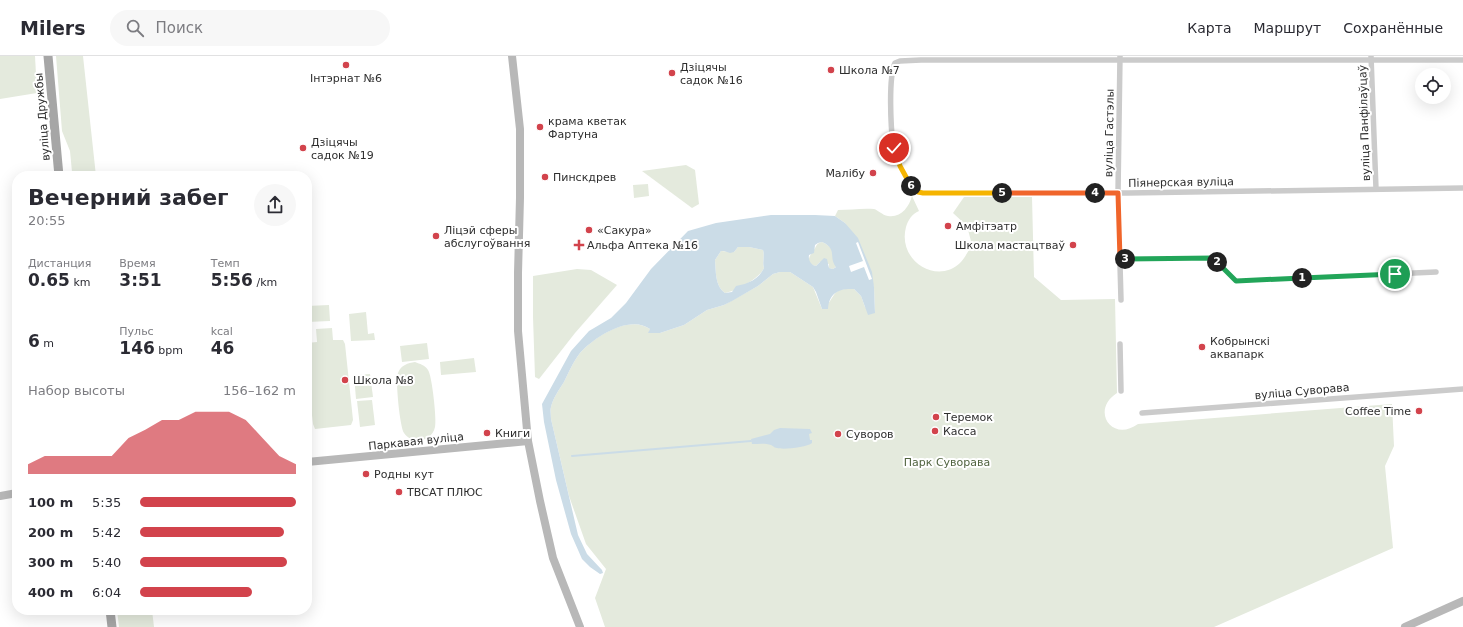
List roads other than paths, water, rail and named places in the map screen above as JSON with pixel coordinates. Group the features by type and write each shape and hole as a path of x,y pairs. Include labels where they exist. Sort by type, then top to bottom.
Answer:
{"main road":[{"name":"вуліца Дружбы","path":"48,56 59,171"},
{"path":"111,615 112,627"}],"street":[{"path":"512,56 520,130 518,331 528,441 553,558 580,627"},
{"path":"921,58 1371,58 1463,60"},
{"name":"Піянерская вуліца","path":"921,58 895,63 890,80 894,148 907,180 918,192 1118,193 1463,188"},
{"name":"вуліца Гастэлы","path":"1120,58 1118,193 1121,300"},
{"name":"вуліца Панфілаўцаў","path":"1371,58 1376,189"},
{"path":"1120,259 1214,258 1236,281 1436,272"},
{"path":"1120,344 1121,391"},
{"name":"вуліца Суворава","path":"1142,413 1463,389"},
{"name":"Паркавая вуліца","path":"312,462 528,441"},
{"path":"0,496 12,495"},
{"path":"1405,627 1463,601"}],"water":[{"path":"771,215 835,216 845,223 858,238 872,272 875,313 868,315 861,296 854,289 844,289 839,291 830,299 828,309 822,309 813,287 790,272 780,272 773,274 758,286 732,301 707,310 684,325 660,333 648,333 650,329 642,325 633,324 623,326 603,334 586,347 575,360 555,397 551,408 551,419 578,535 587,554 602,570 603,573 600,574 582,559 571,534 556,480 544,422 542,404 571,351 589,331 611,318 626,303 651,269 688,231 716,223","holes":["822,242 830,247 836,267 833,269 829,268 827,259 824,258 816,266 809,260 809,255 814,253 815,245","738,247 749,247 763,250 764,268 762,272 753,280 736,286 732,292 725,293 719,286 715,260 721,251 730,253 734,252"]},
{"path":"780,428 810,429 812,433 809,434 812,443 801,447 785,449 767,444 752,444 751,439 770,434 774,430"}],"waterway":[{"path":"572,456 751,441"}],"place":[{"name":"Інтэрнат №6","path":"346,65"},
{"name":"Школа №7","path":"831,70"},
{"name":"Дзіцячы садок №16","path":"672,73"},
{"name":"крама кветак Фартуна","path":"540,127"},
{"name":"Дзіцячы садок №19","path":"303,148"},
{"name":"Малібу","path":"873,173"},
{"name":"Пинскдрев","path":"545,177"},
{"name":"Амфітэатр","path":"948,226"},
{"name":"«Сакура»","path":"589,230"},
{"name":"Ліцэй сферы абслугоўвання","path":"436,236"},
{"name":"Альфа Аптека №16","path":"579,245"},
{"name":"Школа мастацтваў","path":"1073,245"},
{"name":"Кобрынскі аквапарк","path":"1202,347"},
{"name":"Школа №8","path":"345,380"},
{"name":"Coffee Time","path":"1419,411"},
{"name":"Теремок","path":"936,417"},
{"name":"Касса","path":"935,431"},
{"name":"Книги","path":"487,433"},
{"name":"Суворов","path":"838,434"},
{"name":"Родны кут","path":"366,474"},
{"name":"ТВСАТ ПЛЮС","path":"399,492"}],"park label":[{"name":"Парк Суворава","path":"947,462"}]}
